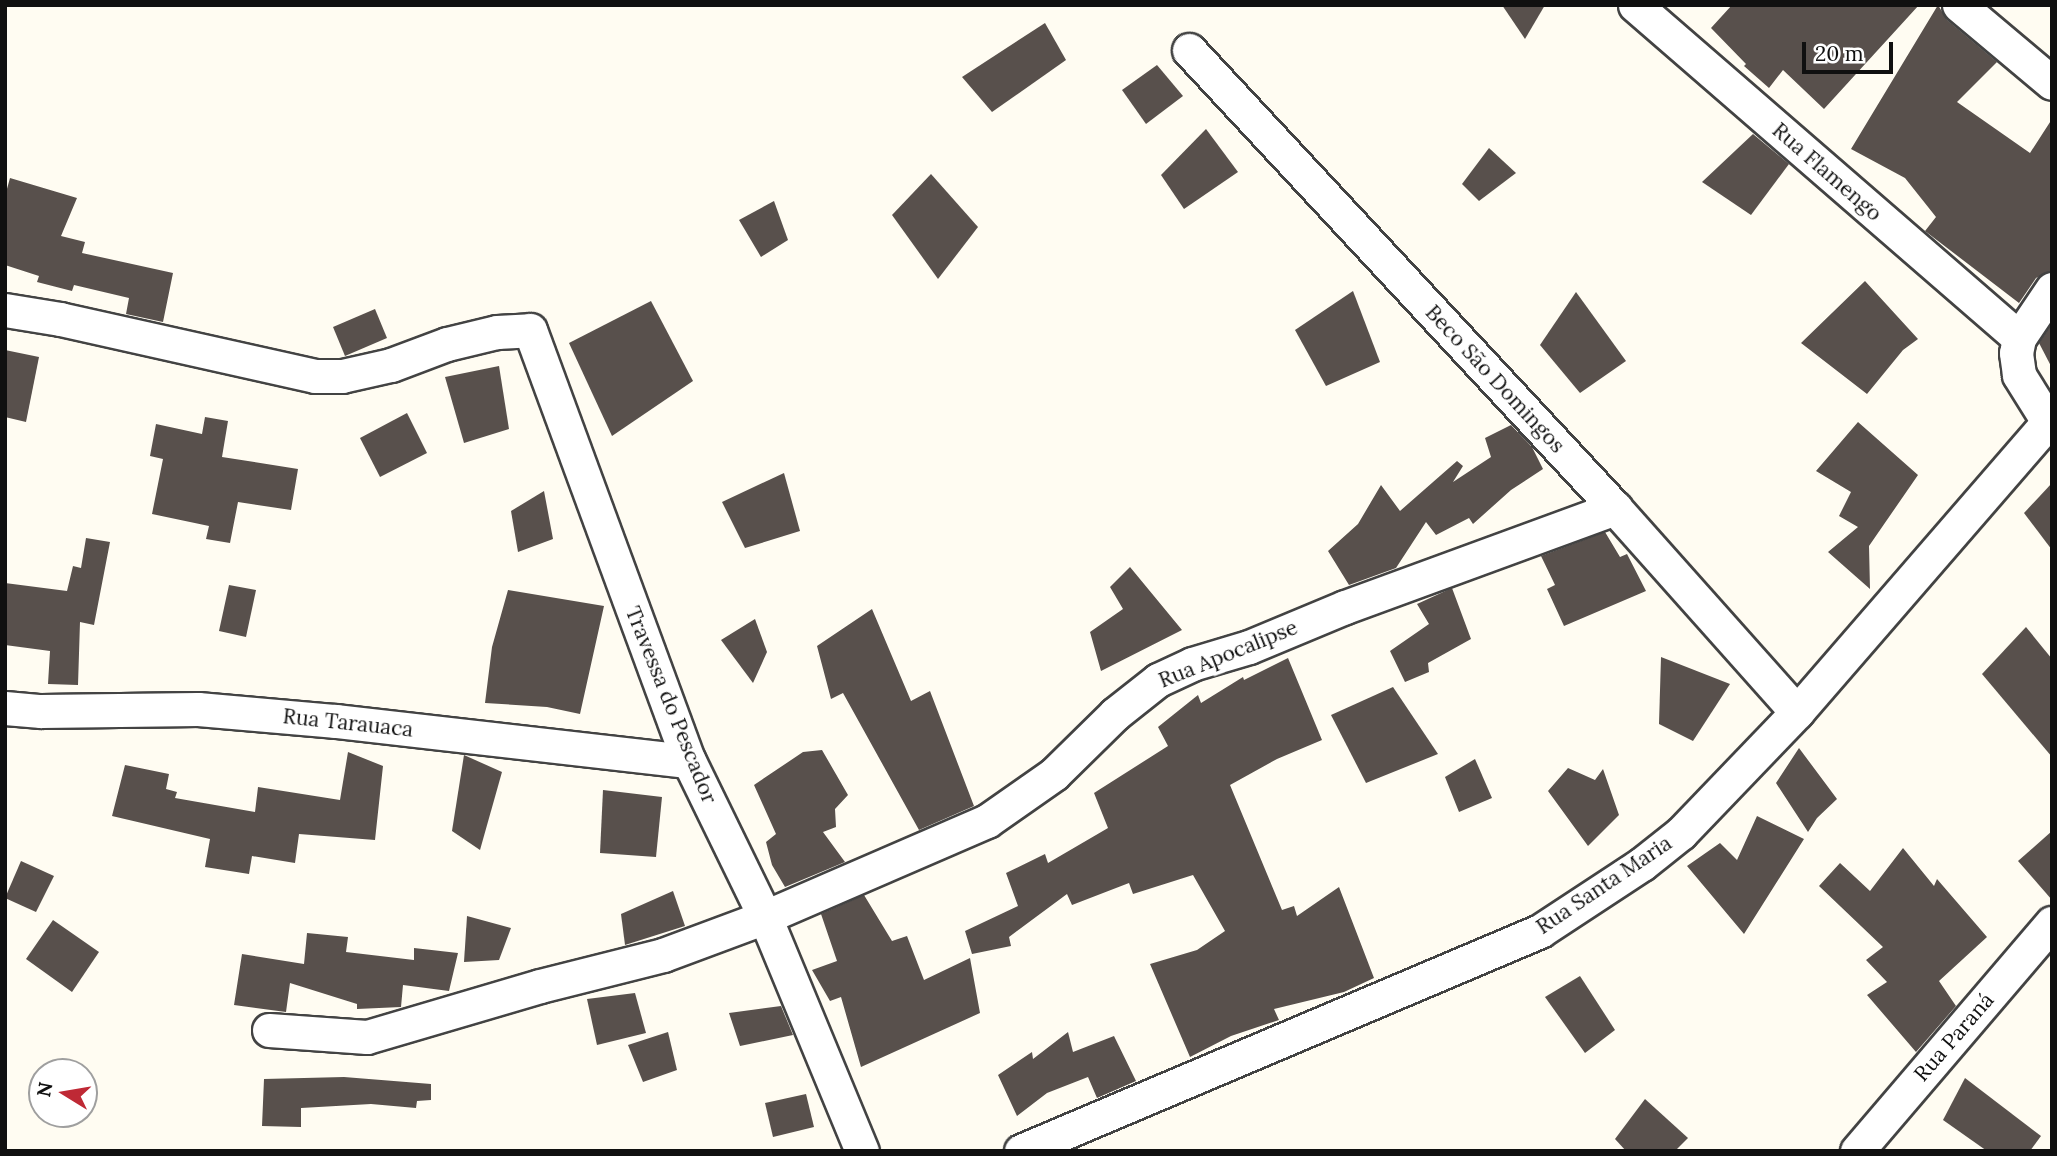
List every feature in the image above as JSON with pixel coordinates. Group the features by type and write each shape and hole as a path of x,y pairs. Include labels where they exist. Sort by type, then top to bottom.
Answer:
{"street":[{"name":"Rua Flamengo","path":"1635,5 2019,338"},
{"path":"1959,5 2052,83"},
{"name":"Beco São Domingos","path":"1189,50 1615,508 1797,712"},
{"path":"2050,425 2028,393 2017,363 2019,338 2052,289"},
{"name":"Travessa do Pescador","path":"5,310 60,319 315,376 354,373 391,365 447,344 497,332 530,330 689,761 765,917 862,1151"},
{"name":"Rua Santa Maria","path":"1021,1151 1540,931 1642,864 1681,833 1797,712 2050,425"},
{"name":"Rua Apocalipse","path":"269,1030 367,1037 540,986 663,955 765,917 987,821 1054,774 1115,714 1158,680 1192,664 1249,647 1345,607 1615,508"},
{"name":"Rua Tarauaca","path":"5,708 41,711 198,709 336,721 689,761"},
{"name":"Rua Paraná","path":"1857,1151 2052,923"}],"building":[{"path":"1502,5 1545,5 1525,39"},
{"path":"1732,5 1919,5 1824,109 1783,70 1769,88 1744,66 1746,64 1711,28"},
{"path":"1938,5 1947,20 1997,62 1957,102 2030,153 2052,119 2052,270 2036,278 2019,303 1925,231 1936,217 1905,178 1851,149"},
{"path":"1045,23 1066,60 992,112 962,77"},
{"path":"1157,65 1183,96 1146,124 1122,90"},
{"path":"1206,129 1238,172 1184,209 1161,175"},
{"path":"1753,134 1789,164 1751,215 1702,182"},
{"path":"1489,148 1516,173 1479,201 1462,184"},
{"path":"931,174 978,227 938,279 892,215"},
{"path":"10,178 77,198 61,236 85,242 82,253 173,273 163,322 126,314 129,298 74,285 72,291 37,282 39,276 5,265 5,196"},
{"path":"774,201 788,240 761,257 739,220"},
{"path":"1865,281 1918,339 1903,350 1867,394 1801,343"},
{"path":"1353,291 1380,362 1326,386 1295,330"},
{"path":"1576,292 1626,361 1580,393 1540,345"},
{"path":"651,301 693,381 612,436 569,343"},
{"path":"375,309 387,338 345,356 333,327"},
{"path":"2052,324 2052,368 2039,343"},
{"path":"5,350 39,357 26,422 5,417"},
{"path":"499,366 509,429 464,443 445,377"},
{"path":"407,413 427,453 380,477 360,438"},
{"path":"205,417 228,421 222,457 298,469 291,510 238,502 230,543 206,539 209,526 152,514 163,459 150,456 156,424 202,434"},
{"path":"1858,422 1918,475 1869,546 1870,589 1828,552 1858,527 1839,516 1851,492 1816,471"},
{"path":"1511,425 1532,447 1543,469 1511,490 1473,524 1469,518 1436,535 1426,522 1396,568 1349,585 1328,551 1358,524 1381,485 1400,511 1457,461 1463,466 1453,482 1491,457 1485,438"},
{"path":"784,473 800,531 745,548 722,502"},
{"path":"2052,483 2052,550 2024,513"},
{"path":"544,491 553,539 518,552 511,511"},
{"path":"1605,532 1620,557 1627,554 1646,591 1564,626 1547,589 1555,585 1541,556"},
{"path":"86,538 110,542 94,625 80,622 78,685 48,684 50,651 5,645 5,583 67,591 73,566 81,568"},
{"path":"1130,567 1182,630 1101,671 1090,632 1123,609 1110,587"},
{"path":"229,585 256,590 246,637 219,631"},
{"path":"1452,588 1471,639 1428,663 1429,672 1405,682 1390,651 1429,624 1417,604"},
{"path":"508,590 604,606 580,714 547,707 485,703 492,647"},
{"path":"872,609 911,701 930,691 974,806 919,830 843,693 831,699 817,646"},
{"path":"755,619 767,652 753,683 721,640"},
{"path":"2026,627 2052,659 2052,757 1982,674"},
{"path":"1661,657 1730,684 1693,741 1659,724"},
{"path":"1288,658 1322,740 1277,759 1230,785 1282,910 1294,906 1297,916 1339,887 1374,978 1344,992 1274,1009 1279,1020 1231,1036 1190,1057 1150,964 1197,950 1225,931 1193,875 1133,894 1129,883 1072,905 1067,894 1009,937 1011,946 972,954 965,931 1018,906 1006,873 1045,854 1048,863 1108,828 1094,793 1168,746 1158,727 1198,695 1201,703 1243,677 1244,680"},
{"path":"1393,687 1438,754 1366,783 1331,715"},
{"path":"1799,748 1837,799 1817,818 1808,832 1776,783"},
{"path":"822,750 848,795 835,809 836,827 823,832 845,862 785,887 772,865 766,842 776,834 754,785 803,752"},
{"path":"348,752 383,766 375,840 299,834 295,863 252,856 249,874 205,867 210,839 112,816 125,765 169,774 166,789 177,792 175,798 255,812 258,787 340,800"},
{"path":"464,755 502,772 480,850 452,831"},
{"path":"1475,759 1492,798 1459,812 1445,777"},
{"path":"1568,768 1595,780 1603,769 1619,815 1588,846 1548,791"},
{"path":"603,790 662,797 656,857 600,853"},
{"path":"1757,816 1804,839 1744,934 1687,866 1720,843 1737,860"},
{"path":"2052,831 2052,900 2018,861"},
{"path":"1903,848 1934,886 1937,879 1987,937 1939,981 1956,1006 1916,1052 1867,995 1887,982 1866,960 1883,947 1819,886 1840,863 1870,891"},
{"path":"21,861 54,876 36,912 5,898"},
{"path":"673,891 685,926 625,945 621,914"},
{"path":"864,895 892,941 907,936 924,980 970,958 980,1013 861,1067 841,997 830,1001 812,970 837,961 821,914"},
{"path":"467,916 511,928 499,960 464,962"},
{"path":"53,920 99,952 72,992 26,959"},
{"path":"307,933 348,937 346,952 414,960 414,948 458,953 449,991 403,985 401,1007 357,1009 357,1004 290,983 286,1012 234,1005 242,954 304,964"},
{"path":"1580,976 1615,1030 1585,1053 1545,997"},
{"path":"635,993 646,1033 597,1045 587,999"},
{"path":"781,1006 793,1035 740,1046 729,1013"},
{"path":"668,1032 677,1070 643,1082 628,1045"},
{"path":"1068,1032 1073,1052 1114,1036 1136,1081 1097,1098 1088,1077 1047,1093 1017,1116 998,1075 1032,1052 1033,1059"},
{"path":"344,1077 431,1084 431,1100 417,1101 416,1108 371,1104 301,1108 301,1127 262,1126 264,1079"},
{"path":"1965,1078 2041,1136 2030,1151 1987,1151 1943,1120"},
{"path":"806,1094 814,1127 773,1137 765,1103"},
{"path":"1645,1099 1688,1138 1675,1151 1626,1151 1615,1139"}]}
